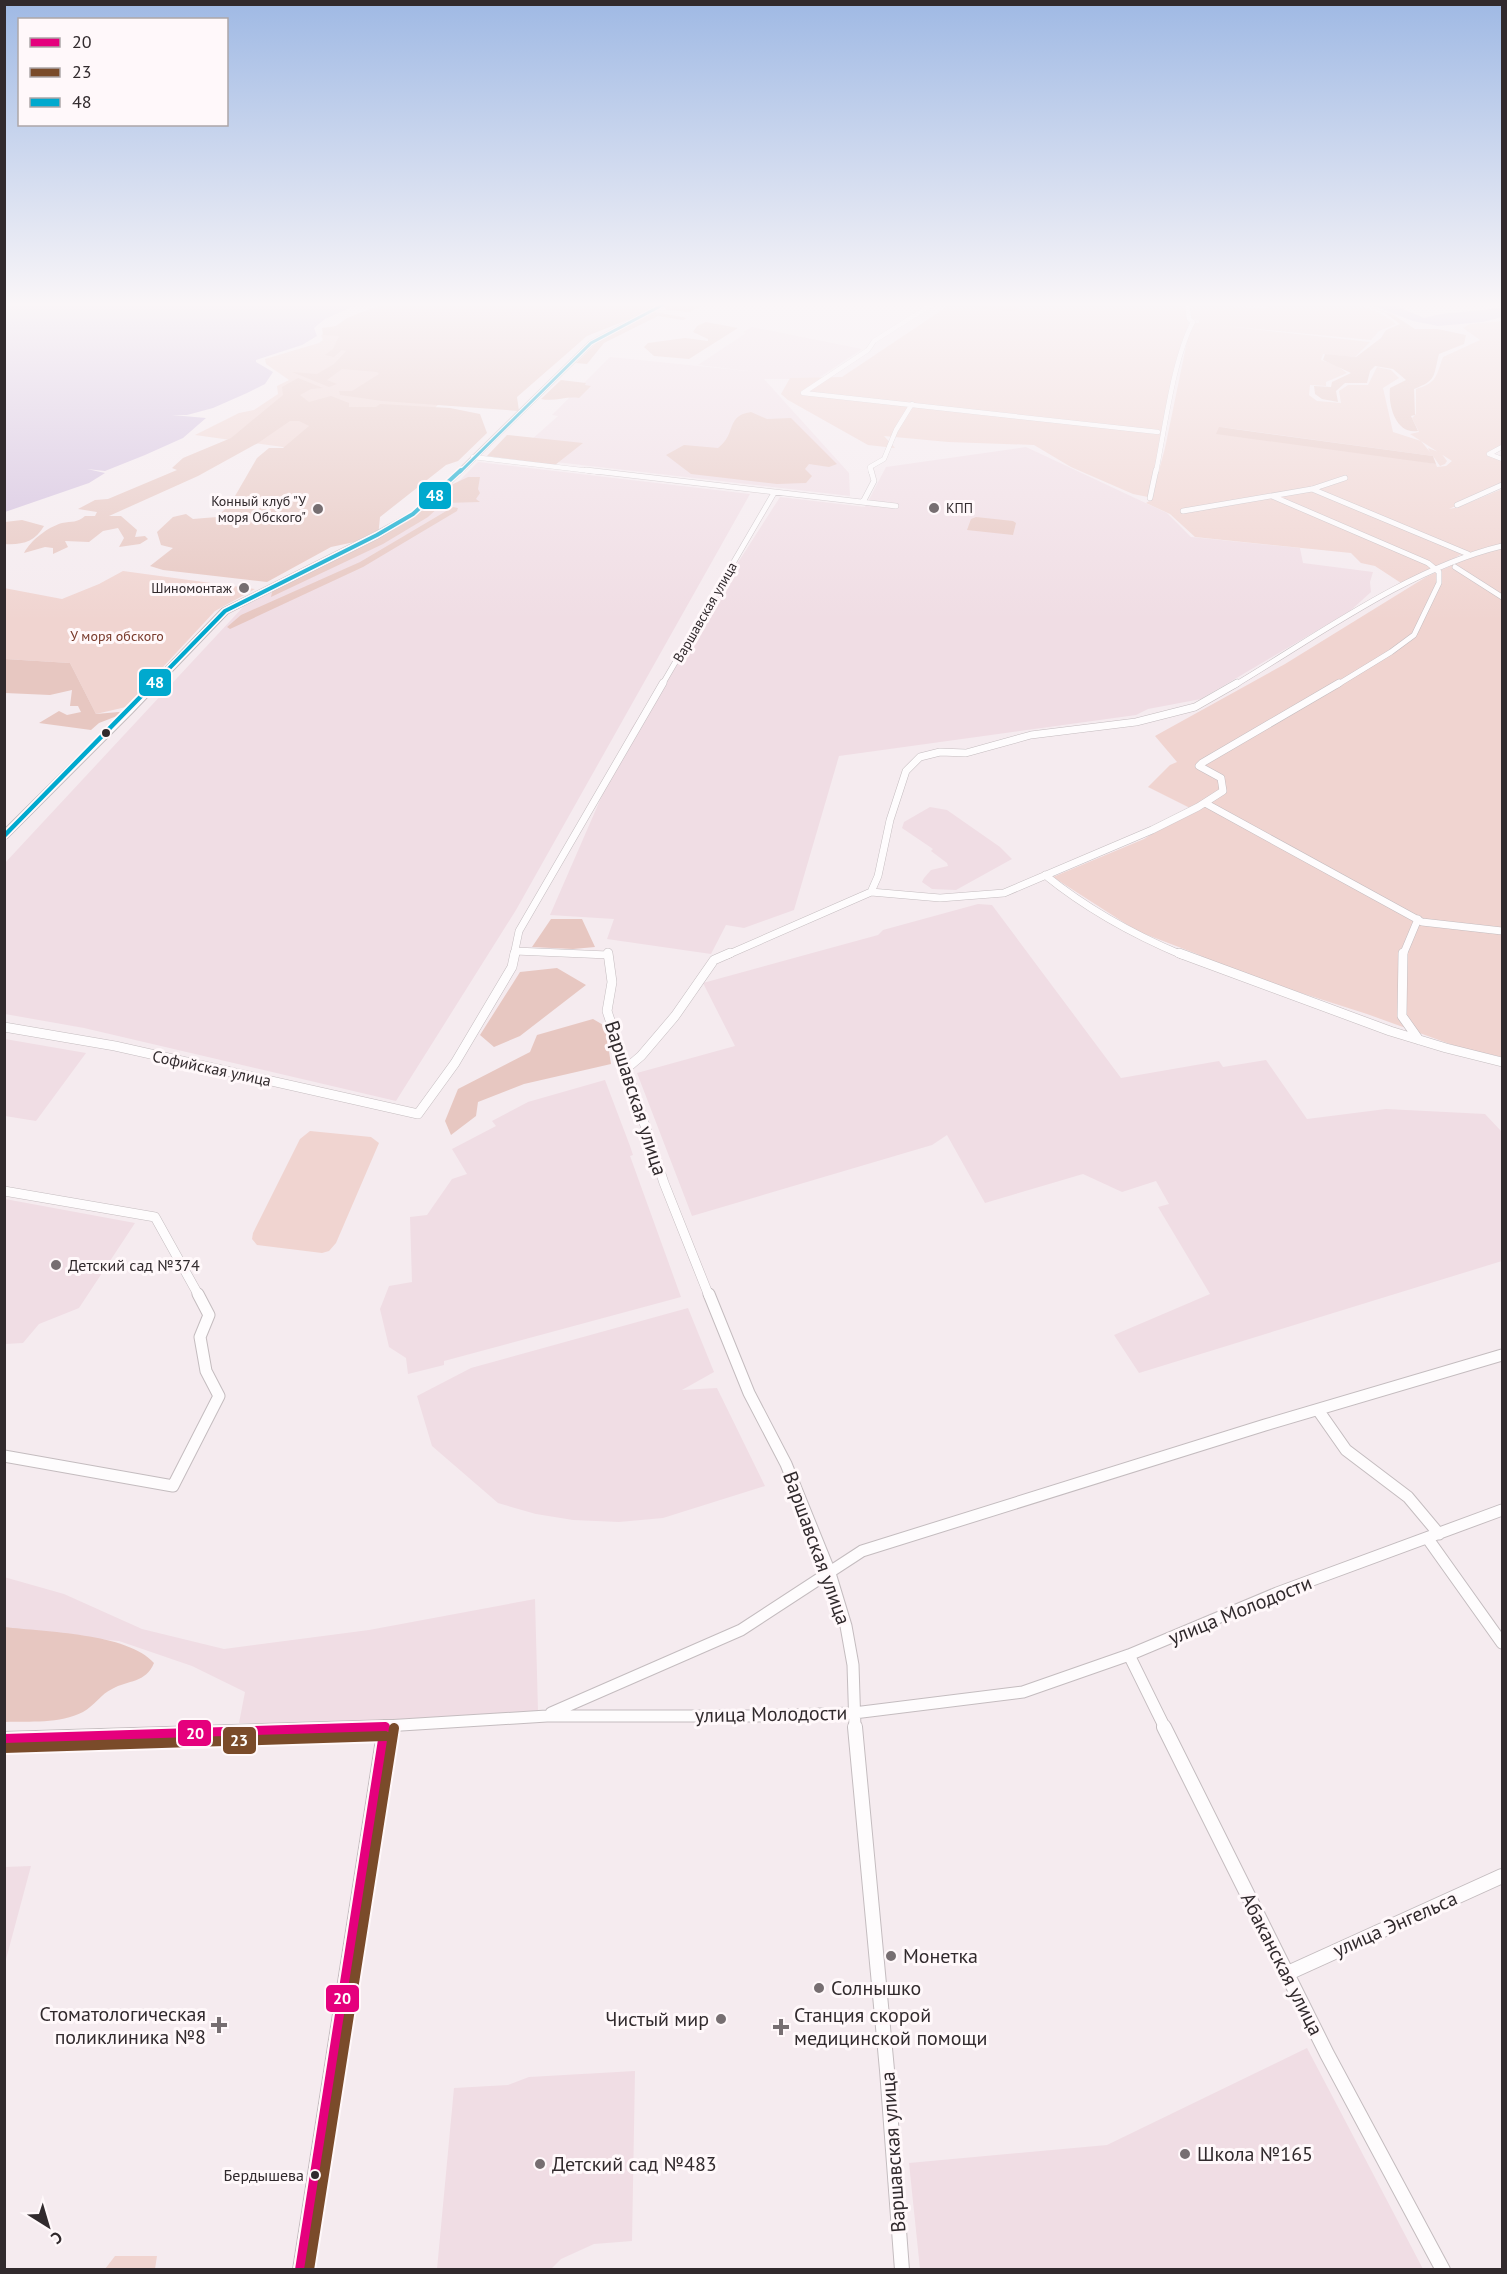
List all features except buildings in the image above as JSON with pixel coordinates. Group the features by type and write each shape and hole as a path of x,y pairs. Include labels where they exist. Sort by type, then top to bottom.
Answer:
{"main road":[{"path":"6,832 129,711 225,610 396,525 429,501 524,408"}],"street":[{"path":"863,502 874,481 870,467 884,459 896,430 909,408"},
{"path":"948,408 1158,432"},
{"path":"1150,498 1170,408"},
{"path":"1503,447 1490,454 1503,459"},
{"path":"473,457 896,506"},
{"path":"1183,511 1312,489 1345,478"},
{"path":"1457,505 1503,485"},
{"path":"1312,489 1468,554"},
{"name":"Варшавская улица","path":"418,1114 455,1063 512,967 519,931 774,492"},
{"path":"628,1067 641,1056 675,1016 714,960 871,892 940,897 1004,893 1152,830 1205,803 1223,791 1221,778 1199,766 1202,763 1391,652 1414,635 1439,583 1441,575 1436,569 1428,563 1272,496"},
{"path":"871,892 878,876 890,820 906,771 920,757 940,752 966,753 1031,735 1136,722 1195,707 1376,598 1429,570 1468,554 1503,546"},
{"path":"1455,567 1503,597"},
{"path":"1205,803 1422,922 1503,931"},
{"path":"1045,875 1125,931 1226,973 1419,1040 1472,1056 1503,1062"},
{"path":"1418,920 1403,952 1402,1016 1419,1040"},
{"name":"Варшавская улица","path":"515,951 608,953 612,964 614,987 608,1011 664,1182 749,1393 786,1464 829,1570 846,1626 852,1665 854,1713 886,2060 902,2270"},
{"name":"Софийская улица","path":"4,1027 115,1046 418,1114"},
{"path":"4,1191 155,1217 209,1315 200,1337 206,1371 219,1396 174,1486 4,1455"},
{"path":"547,1716 741,1630 771,1613 829,1570 862,1551 1503,1355"},
{"path":"1318,1410 1346,1450 1408,1497 1503,1643"},
{"name":"улица Молодости","path":"4,1738 384,1727 547,1716 758,1716 854,1713 1023,1692 1129,1655 1277,1593 1503,1510"},
{"name":"Абаканская улица","path":"1129,1655 1327,2054 1443,2270"},
{"path":"300,2270 384,1727"},
{"name":"улица Энгельса","path":"1288,1973 1503,1876"}],"shaded area":[{"path":"5,408 213,408 187,415 172,415 206,418 183,438 105,471 87,469 105,473 89,483 5,512"},
{"path":"267,408 451,408 480,414 487,433 458,461 446,465 380,517 378,537 331,547 267,582 163,570 150,566 173,548 161,545 157,532 173,517 186,514 193,519 217,517 231,503 257,458 269,448 283,448 309,426 299,421 290,421 258,443 198,476 109,516 121,516 137,530 135,537 145,536 148,539 140,544 119,547 124,538 118,528 103,531 89,542 65,541 68,547 53,554 53,548 45,547 24,553 35,539 51,528 62,523 77,521 85,516 95,516 97,512 78,509 95,500 108,499 177,470 172,468 183,458 231,438"},
{"path":"480,408 519,408 519,411"},
{"path":"559,408 790,408 849,473 850,496 512,457 558,416 552,415"},
{"path":"1391,408 1415,408 1415,415 1411,416 1418,431 1404,428"},
{"path":"751,412 767,419 791,418 837,464 829,467 809,464 805,469 812,476 806,483 777,484 691,474 666,455 684,445 718,448 728,437 734,421 743,414"},
{"path":"1219,427 1433,456 1436,464 1216,434"},
{"path":"507,435 583,443 555,465 487,456"},
{"path":"1026,447 1167,513 1191,537 1300,548 1303,563 1373,572 1370,582 1371,592 1350,611 1201,699 1148,709 1136,715 839,756 794,910 744,928 726,925 711,954 607,939 614,919 550,915 631,729 780,497 865,507 886,467"},
{"path":"478,462 750,494 516,910 396,1101 84,1028 5,1014 4,864 244,606 409,523 438,502"},
{"path":"468,477 480,477 478,489 480,493 476,499 480,502 444,503 436,500 451,485"},
{"path":"431,504 440,506 428,517 383,544 271,597 273,588 373,541"},
{"path":"453,507 458,508 457,511 363,567 230,629 227,627 241,615 360,562"},
{"path":"976,517 1013,521 1016,523 1013,535 967,530 971,519"},
{"path":"22,520 44,526 36,536 28,541 5,544 5,522"},
{"path":"5,659 70,663 96,714 130,711 99,723 91,730 39,723 59,711 67,715 81,712 78,706 70,706 72,690 50,695 5,693"},
{"path":"930,807 947,810 1000,847 1012,859 956,890 932,889 922,882 924,878 931,870 948,866 947,863 931,851 933,849 902,828 904,822"},
{"path":"978,904 992,905 1121,1078 1219,1061 1223,1067 1266,1060 1307,1119 1386,1109 1485,1114 1502,1132 1502,1261 1139,1373 1114,1335 1210,1294 1158,1207 1169,1204 1156,1181 1122,1192 1083,1174 985,1203 947,1135 932,1145 692,1216 637,1073 735,1046 703,983 878,935 883,930"},
{"path":"551,919 582,919 595,947 573,949 532,947"},
{"path":"557,968 586,985 520,1036 494,1047 480,1035 520,972"},
{"path":"593,1019 605,1026 611,1064 524,1084 478,1102 476,1116 451,1135 445,1121 458,1089 530,1052 537,1035"},
{"path":"5,1039 86,1053 36,1121 5,1116"},
{"path":"605,1080 681,1297 444,1361 444,1365 408,1374 406,1358 389,1347 380,1309 389,1286 412,1282 410,1217 427,1215 452,1179 467,1174 452,1149 496,1126 492,1121 528,1102"},
{"name":"Детский сад №374","path":"5,1199 135,1223 79,1308 39,1324 23,1343 5,1344"},
{"path":"688,1308 714,1372 682,1390 717,1388 765,1486 663,1518 619,1522 573,1520 536,1514 498,1503 432,1446 417,1396 471,1368"},
{"path":"4,1577 64,1594 142,1629 224,1649 369,1630 535,1599 538,1711 367,1725 239,1723 245,1692 192,1666 119,1641 35,1633 5,1634"},
{"path":"5,1627 106,1640 142,1653 154,1663 141,1678 108,1691 83,1712 74,1716 44,1721 5,1722"},
{"path":"31,1866 5,1963 5,1867"},
{"name":"Школа №165","path":"1307,2048 1423,2269 920,2269 909,2163 1107,2145"},
{"name":"Детский сад №483","path":"635,2071 632,2241 594,2244 561,2259 551,2269 437,2269 454,2088 508,2085 529,2077"}],"green space":[{"path":"257,408 434,408 377,460 195,435 239,413"},
{"path":"802,408 1168,408 1148,497 1133,494 1071,467 1034,445 948,442 884,436 895,448 868,445"},
{"path":"1173,408 1388,408 1393,432 1421,441 1410,434 1419,432 1412,418 1416,414 1416,408 1502,408 1502,446 1487,454 1502,460 1502,485 1449,509 1502,489 1502,544 1460,555 1401,583 1375,566 1361,563 1351,553 1195,537 1170,514 1146,503 1151,500","holes":["1220,427 1433,456 1440,466 1447,461 1442,455 1452,461 1446,466 1437,467 1436,464","1421,441 1437,452 1428,448 1430,452"]},
{"path":"1502,547 1502,1057 1461,1048 1367,1014 1232,971 1197,954 1137,931 1053,877 1144,839 1192,809 1148,787 1170,765 1177,762 1155,736 1285,664 1426,577 1466,559"},
{"name":"У моря обского","path":"123,571 255,589 215,611 126,707 96,714 70,663 5,659 4,588 62,599 99,584"},
{"path":"310,1131 371,1137 379,1143 336,1243 329,1251 322,1253 257,1245 252,1239 253,1233 300,1139"},
{"path":"115,2256 157,2256 155,2269 105,2269"}],"transit line":[{"name":"48","path":"4,836 225,611 377,535 413,514 438,493 525,408"},
{"name":"20","path":"4,1739 385,1727"},
{"name":"20","path":"300,2270 385,1727"},
{"name":"23","path":"309,2270 394,1728"},
{"name":"23","path":"4,1748 385,1736"}],"place":[{"name":"КПП","path":"934,508"},
{"name":"Конный клуб \"У моря Обского\"","path":"318,509"},
{"name":"Шиномонтаж","path":"244,588"},
{"name":"Детский сад №374","path":"56,1265"},
{"name":"Монетка","path":"891,1956"},
{"name":"Солнышко","path":"819,1988"},
{"name":"Чистый мир","path":"721,2019"},
{"name":"Стоматологическая поликлиника №8","path":"219,2025"},
{"name":"Станция скорой медицинской помощи","path":"781,2027"},
{"name":"Школа №165","path":"1185,2154"},
{"name":"Детский сад №483","path":"540,2164"},
{"name":"Бердышева","path":"315,2175"}]}
